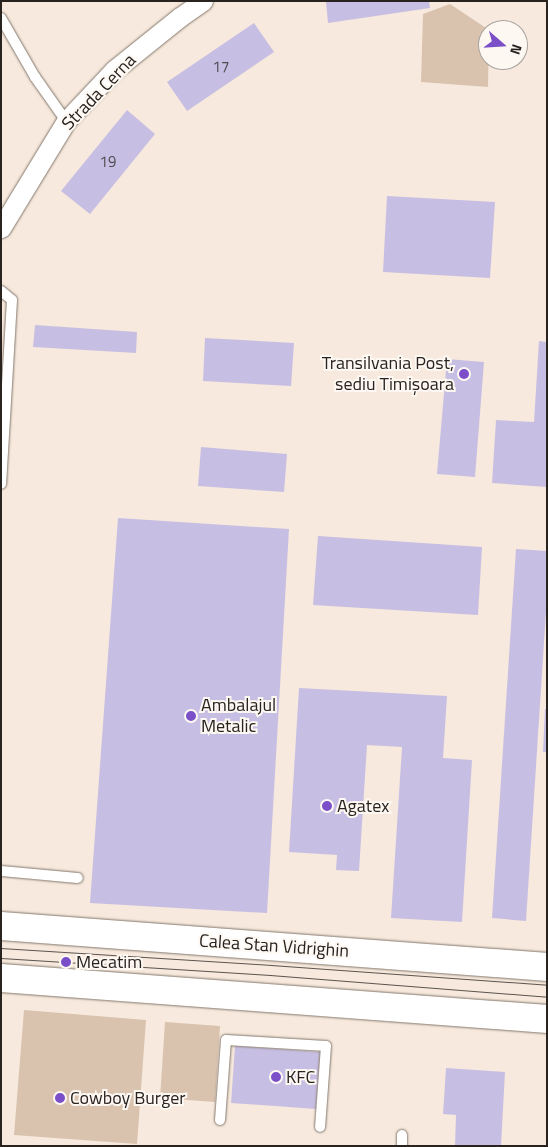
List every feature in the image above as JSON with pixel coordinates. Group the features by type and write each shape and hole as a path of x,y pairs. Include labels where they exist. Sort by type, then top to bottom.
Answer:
{"main road":[{"name":"Calea Stan Vidrighin","path":"1,926 547,967"},
{"path":"1,978 547,1018"}],"street":[{"name":"Strada Cerna","path":"1,228 66,121 114,70 203,1"}],"lane":[{"path":"1,18 35,77 66,121"},
{"path":"1,292 12,300 1,484"},
{"path":"1,871 78,878"},
{"path":"220,1120 226,1040 326,1046 320,1127"}],"shaded area":[{"path":"450,4 478,23 478,70 488,70 488,87 421,82 423,14"},
{"path":"24,1010 146,1020 137,1144 14,1135"},
{"path":"165,1022 220,1026 215,1102 160,1098"}],"building":[{"path":"429,1 430,8 328,23 326,2"},
{"path":"254,23 274,52 187,111 167,82"},
{"path":"127,110 155,134 90,214 61,191"},
{"path":"387,196 495,202 490,278 383,272"},
{"path":"35,325 137,332 136,353 33,347"},
{"path":"205,338 294,343 291,386 203,381"},
{"path":"539,341 547,342 547,487 492,483 496,420 534,422"},
{"path":"447,359 484,362 475,477 437,474"},
{"path":"201,447 287,454 284,492 198,486"},
{"name":"Ambalajul Metalic","path":"118,518 289,529 267,913 90,903"},
{"path":"318,536 482,547 478,615 313,605"},
{"path":"516,549 547,551 547,596 526,921 492,918"},
{"name":"Agatex","path":"299,688 447,696 443,758 472,760 462,922 391,918 402,747 367,745 359,871 336,870 337,855 289,852"},
{"path":"545,709 547,709 547,752 543,752"},
{"name":"KFC","path":"235,1046 320,1052 316,1109 231,1103"},
{"path":"446,1068 505,1072 501,1146 455,1146 456,1115 443,1114"}],"tram line":[{"path":"1,948 547,985"},
{"path":"1,958 270,975 547,997"}],"place":[{"name":"Transilvania Post, sediu Timișoara","path":"464,374"},
{"name":"Ambalajul Metalic","path":"191,716"},
{"name":"Agatex","path":"327,806"},
{"name":"Mecatim","path":"66,962"},
{"name":"KFC","path":"276,1077"},
{"name":"Cowboy Burger","path":"60,1098"}]}
